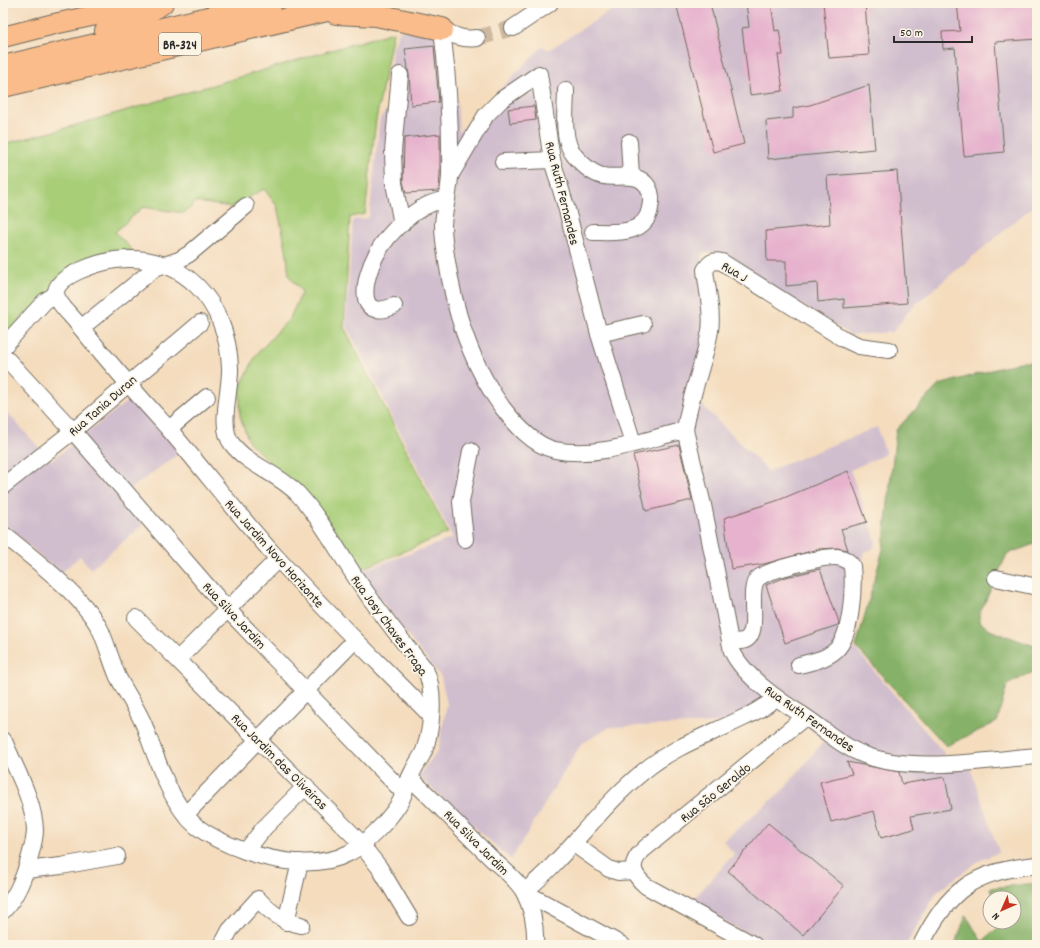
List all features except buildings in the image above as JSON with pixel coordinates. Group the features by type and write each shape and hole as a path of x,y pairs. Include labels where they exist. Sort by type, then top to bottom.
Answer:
{"highway":[{"path":"37,59 124,24 162,3"},
{"name":"BR-324","path":"3,67 271,3"},
{"name":"BR-324","path":"3,86 356,3"},
{"path":"295,18 330,13 376,15 442,29"}],"main road":[{"path":"3,37 54,24 152,3"}],"street":[{"path":"513,28 550,3"},
{"path":"442,29 458,38 477,38"},
{"name":"Rua Ruth Fernandes","path":"442,29 448,73 450,115 450,176 443,224 444,242 456,312 478,370 507,414 536,443 553,449 575,453 600,451 685,430 703,505 730,641 736,660 777,698 827,734 862,755 899,763 947,764 1037,756"},
{"name":"Rua Ruth Fernandes","path":"450,176 486,116 501,100 539,74 552,160 599,334 633,443"},
{"path":"400,75 392,151 394,183 402,224"},
{"path":"566,90 567,141 573,154 584,166 601,176 631,176 640,179 647,187 652,198 650,211 643,222 634,230 593,232"},
{"path":"629,142 631,176"},
{"path":"503,162 552,160"},
{"path":"394,306 383,310 374,309 367,303 364,296 367,279 375,256 385,241 422,207 434,201 447,200"},
{"path":"81,328 155,268 179,260 189,254 246,206"},
{"path":"3,347 45,301 56,294 57,288 61,283 80,270 94,265 132,259 164,264"},
{"name":"Rua J","path":"685,430 694,386 710,331 710,314 705,270 715,261 722,262 842,338 859,346 889,350"},
{"name":"Rua Josy Chaves Fraga","path":"3,534 82,603 96,623 118,677 139,715 166,779 186,814 196,825 212,836 264,857 300,862 334,859 350,853 362,844 388,818 399,804 426,744 432,689 430,680 425,669 378,611 306,504 290,486 239,452 230,442 226,435 226,425 230,367 225,332 218,312 195,284 182,273 164,264"},
{"name":"Rua Jardim Novo Horizonte","path":"56,294 81,328 278,559 355,640 430,715"},
{"name":"Rua Tania Duran","path":"3,486 73,432 200,323"},
{"path":"599,334 643,324"},
{"name":"Rua Silva Jardim","path":"3,355 73,432 227,609 306,690 407,786 446,811 487,854 516,880 524,892"},
{"path":"168,429 207,396"},
{"path":"465,539 461,502 471,451"},
{"path":"730,641 743,641 749,638 752,631 753,588 757,579 788,566 836,557 844,559 852,566 854,581 847,627 841,644 828,656 817,661 799,665"},
{"path":"178,659 278,559"},
{"path":"996,578 1037,587"},
{"name":"Rua Jardim das Oliveiras","path":"136,618 259,739 362,844 379,867 409,917"},
{"path":"186,814 355,640"},
{"path":"524,892 552,868 623,789 644,770 667,753 709,732 745,718 777,698"},
{"name":"Rua São Geraldo","path":"634,871 634,863 640,852 805,717"},
{"path":"3,911 17,894 26,870 35,831 30,804 4,741"},
{"path":"246,851 264,828 306,786"},
{"path":"574,844 609,869 618,872 634,871 638,879 646,886 754,945"},
{"path":"26,870 61,866 117,856"},
{"path":"222,945 230,930 258,899 274,915 294,924 300,862"},
{"path":"921,945 932,923 945,904 968,884 990,874 1037,865"},
{"path":"524,892 531,908 539,942"},
{"path":"524,892 622,945"}],"shaded area":[{"path":"627,3 1037,3 1037,203 911,308 893,332 851,335 719,254 701,253 706,315 698,401 768,471 877,427 886,454 850,470 876,541 873,549 864,552 855,631 850,643 944,753 938,765 970,767 999,852 977,862 937,892 906,945 767,945 691,902 734,854 723,841 782,791 824,741 812,729 770,700 722,723 610,727 581,744 511,860 418,776 438,751 447,704 441,677 400,626 361,571 453,538 346,324 353,220 369,218 380,119 390,106 393,91 390,73 392,50 400,30 437,32 445,100 457,100 459,132 543,46 548,50 617,7"},
{"path":"133,397 181,452 122,495 145,523 91,569 80,556 60,574 3,522 3,408 51,461"}],"green space":[{"path":"393,32 376,120 365,214 350,217 344,327 448,533 361,569 300,486 272,465 249,442 240,416 240,388 256,355 290,318 302,292 289,276 286,248 277,206 264,189 231,207 196,202 184,213 143,207 115,232 133,251 89,259 3,336 3,144 56,131"},
{"path":"1020,362 1037,362 1037,543 1007,554 979,615 980,622 990,630 1037,647 1037,670 1007,685 997,722 946,746 856,647 883,549 896,430 939,385"},
{"path":"1037,883 1037,945 955,945 966,915 982,942 995,930 1022,930 1022,890 991,890 990,888"}],"tunnel":[{"path":"477,38 513,28"}]}
